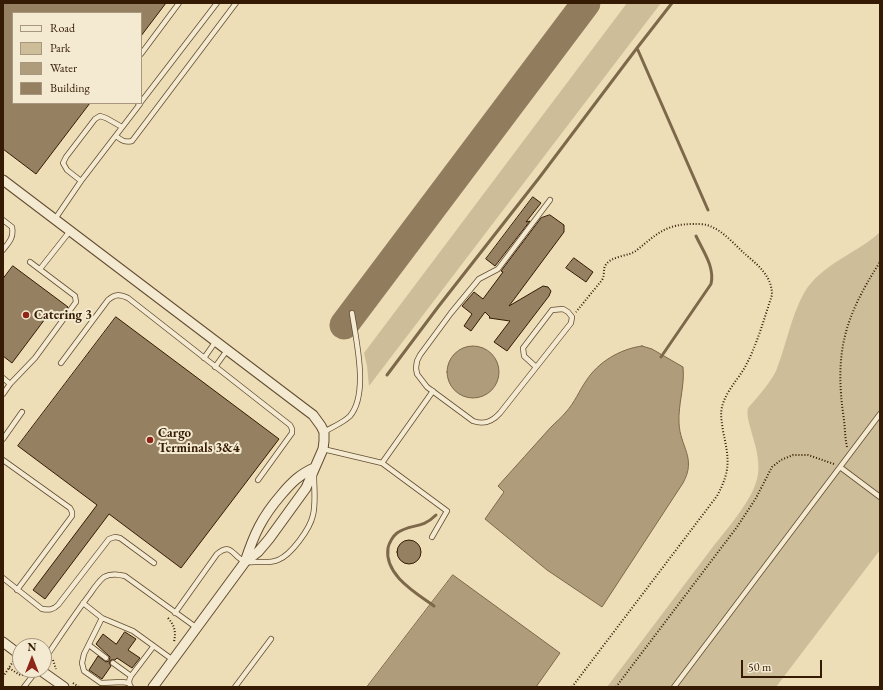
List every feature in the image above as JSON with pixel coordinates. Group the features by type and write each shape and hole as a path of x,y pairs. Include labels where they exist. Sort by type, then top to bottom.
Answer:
{"street":[{"path":"3,180 228,349 313,415 324,432 322,449 306,488 278,528 258,552 245,562 197,628 169,658 153,687"},
{"path":"245,562 255,532 267,512 292,481 314,468"},
{"path":"3,642 12,649"},
{"path":"52,676 66,683"}],"lane":[{"path":"142,53 179,3"},
{"path":"142,100 217,3"},
{"path":"116,136 122,141 132,141 236,3"},
{"path":"55,219 81,181 139,104"},
{"path":"81,181 67,170 63,163 66,157 95,119 100,116 122,127"},
{"path":"536,367 524,356 523,348 552,310 563,309 572,317 571,323 496,418 486,423 473,421 427,388 417,374 416,368 420,354 451,313 479,279 493,273 498,269 550,200"},
{"path":"3,220 12,227 13,238 3,250"},
{"path":"40,269 70,231"},
{"path":"3,394 10,384 36,358 76,302 75,296 30,262"},
{"path":"61,363 108,300 117,295 128,298 290,425 292,433 258,480"},
{"path":"324,432 350,417 356,408 358,400 361,377 352,313"},
{"path":"204,358 216,341"},
{"path":"215,366 228,349"},
{"path":"3,378 10,384"},
{"path":"382,463 433,391"},
{"path":"3,439 22,412"},
{"path":"674,687 880,414"},
{"path":"322,449 382,463 447,511 432,537"},
{"path":"3,460 61,501 72,512 72,516 17,590"},
{"path":"840,467 880,497"},
{"path":"175,613 217,554 223,550 228,549 245,562 267,562 279,560 292,550 309,528 313,516 314,468"},
{"path":"3,578 42,609 48,610 58,605 109,539 115,537 120,538 154,563"},
{"path":"52,648 83,603 104,577 117,574 125,576 197,628"},
{"path":"83,603 102,618 133,631 169,658"},
{"path":"102,618 82,663 84,671 101,683 122,682 130,685 129,680 131,676 153,647"},
{"path":"234,687 271,640"},
{"path":"89,645 106,658"},
{"path":"113,663 131,676"},
{"path":"24,687 30,679"}],"path":[{"path":"572,317 605,276 604,270 610,260 635,251 656,234 676,224 698,224 711,226 714,228 758,264 769,280 772,288 772,295 749,357 744,368 725,397 721,408 721,422 728,463 726,475 717,496 572,687"},
{"path":"850,455 846,442 840,397 842,348 847,326 856,303 880,262"},
{"path":"616,687 738,528 756,498 772,466 793,455 808,454 840,467"},
{"path":"167,617 174,624 175,636 169,658"},
{"path":"53,657 54,666 58,672"},
{"path":"3,676 12,663"},
{"path":"9,668 30,679"},
{"path":"66,683 79,687"}],"green space":[{"path":"627,3 661,3 369,386 364,353"},
{"path":"880,232 880,550 776,687 607,687 736,517 754,488 758,474 758,462 748,418 748,408 767,385 776,371 792,321 804,293 820,274 871,240"}],"water":[{"path":"473,346 487,350 495,358 499,372 495,386 487,394 473,398 459,394 451,386 447,372 451,358 459,350"},
{"path":"642,346 652,349 683,367 679,423 688,459 687,474 683,483 602,607 547,570 485,519 504,492 498,486 551,427 563,416 591,374 603,362 618,353"},
{"path":"453,575 560,653 536,687 367,687"}],"building":[{"path":"3,3 166,3 142,35 142,12 12,12 12,104 89,104 36,174 3,149"},
{"path":"533,197 541,203 526,222 530,221 495,266 486,259"},
{"path":"550,215 564,225 564,232 509,306 543,286 548,287 551,291 549,296 507,351 494,342 510,321 489,318 490,317 485,312 471,331 464,326 472,314 462,306 474,292 483,299 503,272 501,271 541,218"},
{"path":"574,258 593,272 586,282 566,268"},
{"name":"Catering 3","path":"13,266 68,307 60,318 51,311 12,363 3,356 3,279"},
{"name":"Cargo Terminals 3&4","path":"116,317 279,439 181,568 109,514 45,599 33,590 97,505 18,446"},
{"path":"409,540 418,543 421,552 418,561 409,564 400,561 397,552 400,543"},
{"path":"125,632 136,639 128,650 140,658 132,668 117,658 115,660 111,660 109,663 111,666 102,679 89,670 98,656 106,662 109,661 110,657 96,644 103,634 116,644"}],"waterway":[{"path":"672,3 637,48 708,210"},
{"path":"387,375 637,48"},
{"path":"661,357 711,284 712,278 710,265 696,236"},
{"path":"434,606 410,589 396,575 388,558 388,548 391,540 397,533 407,528 426,523 436,515"}],"taxiway":[{"path":"344,325 586,3"}],"place":[{"name":"Catering 3","path":"26,315"},
{"name":"Cargo Terminals 3&4","path":"150,440"}]}
